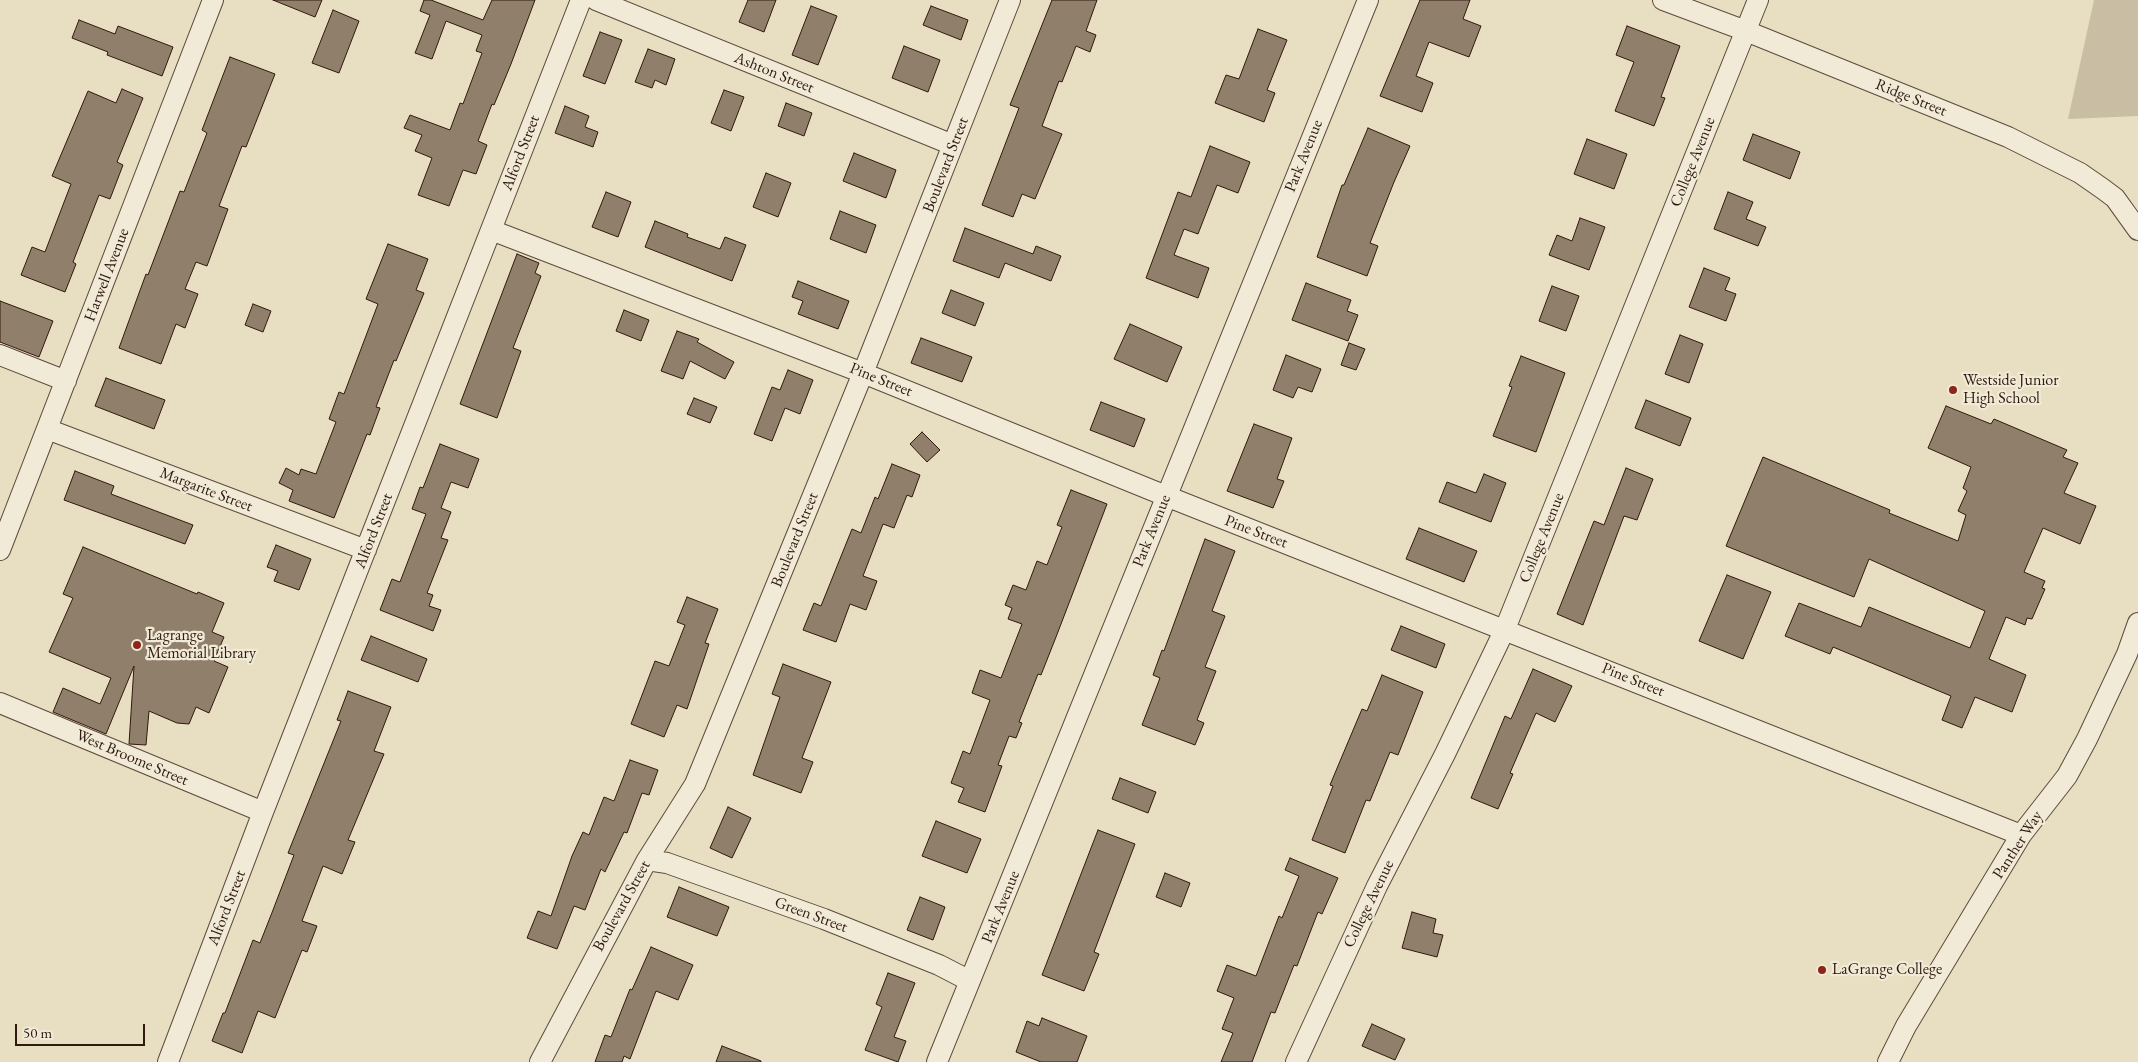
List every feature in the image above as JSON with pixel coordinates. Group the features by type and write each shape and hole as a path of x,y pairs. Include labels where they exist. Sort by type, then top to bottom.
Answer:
{"street":[{"name":"Harwell Avenue","path":"0,550 213,0"},
{"name":"Alford Street","path":"168,1062 263,812 581,0"},
{"name":"Ashton Street","path":"596,0 953,145"},
{"name":"Boulevard Street","path":"540,1062 647,860 695,784 863,373 1010,0"},
{"name":"Park Avenue","path":"937,1062 1368,0"},
{"name":"Ridge Street","path":"1663,0 1746,31 2008,137 2080,173 2115,198 2138,230"},
{"name":"College Avenue","path":"1296,1062 1377,886 1445,754 1506,629 1758,0"},
{"name":"Pine Street","path":"491,230 863,373 1166,496 1506,629 2021,835"},
{"path":"0,355 66,381"},
{"name":"Margarite Street","path":"47,429 366,550"},
{"name":"Panther Way","path":"1888,1062 1906,1026 2021,835 2067,776 2087,739 2127,654 2138,623"},
{"name":"West Broome Street","path":"0,703 263,812"},
{"name":"Green Street","path":"647,860 667,863 824,919 939,965 970,981"}],"shaded area":[{"path":"2094,0 2138,0 2138,116 2068,119"}],"building":[{"path":"273,0 322,0 315,17"},
{"path":"424,0 431,0 483,20 492,0 535,0 511,64 494,105 492,104 478,141 487,145 476,174 463,170 449,206 418,195 432,158 415,151 422,135 404,128 410,115 450,130 460,103 463,104 482,53 476,51 482,35 446,21 432,59 415,53 430,15 420,11"},
{"path":"748,0 776,0 764,32 739,22"},
{"path":"1052,0 1097,0 1086,31 1096,35 1090,52 1076,46 1062,82 1059,81 1042,126 1062,134 1035,199 1022,194 1013,217 982,205 1019,108 1010,105"},
{"path":"1420,0 1470,0 1463,19 1481,26 1469,57 1429,42 1416,76 1433,83 1422,112 1380,96"},
{"path":"811,6 837,16 818,65 792,55"},
{"path":"931,6 968,20 961,40 923,25"},
{"path":"333,10 359,21 339,73 312,63"},
{"path":"79,20 115,34 118,26 173,47 162,76 107,55 108,52 72,38"},
{"path":"1627,26 1680,46 1661,97 1665,98 1654,126 1615,111 1634,62 1616,55"},
{"path":"1258,29 1287,40 1267,90 1275,93 1264,122 1215,103 1226,75 1239,79"},
{"path":"600,32 622,40 605,84 583,76"},
{"path":"904,46 940,60 928,92 892,78"},
{"path":"648,49 675,59 666,85 655,80 652,88 635,82"},
{"path":"230,57 275,74 246,147 242,146 219,206 228,209 207,266 196,262 185,289 198,294 185,328 176,324 161,364 119,348 146,274 148,275 180,191 184,192 207,133 202,130"},
{"path":"122,89 143,98 117,162 123,165 110,199 99,195 73,262 76,264 65,292 21,275 32,247 45,252 71,184 52,176 88,91 116,103"},
{"path":"724,90 744,97 731,131 711,123"},
{"path":"786,103 812,113 804,136 778,126"},
{"path":"565,106 589,116 585,127 598,132 593,147 555,133"},
{"path":"1368,128 1410,146 1370,243 1378,246 1367,276 1317,257 1342,185 1344,185"},
{"path":"1753,134 1800,152 1790,179 1743,160"},
{"path":"1587,139 1627,154 1614,189 1574,174"},
{"path":"1210,146 1250,162 1238,193 1217,185 1198,234 1184,229 1174,255 1209,268 1198,298 1146,278 1178,192 1191,197"},
{"path":"854,153 896,170 886,198 843,181"},
{"path":"766,173 791,183 778,217 753,207"},
{"path":"606,192 631,202 618,237 592,227"},
{"path":"1728,192 1753,202 1746,219 1766,227 1758,246 1714,229"},
{"path":"840,211 876,225 866,253 830,239"},
{"path":"1580,218 1605,227 1589,270 1549,255 1557,235 1572,241"},
{"path":"655,221 688,234 687,237 720,249 725,237 746,245 732,281 645,247"},
{"path":"965,228 1033,254 1036,246 1061,256 1051,281 1005,263 999,278 953,261"},
{"path":"388,244 428,259 416,290 424,293 396,361 394,360 376,407 380,408 370,435 367,434 334,518 289,501 293,490 279,483 286,468 299,475 301,469 316,474 336,422 329,419 339,392 344,394 378,304 366,299"},
{"path":"517,254 539,263 535,273 541,276 513,348 521,351 497,418 460,404"},
{"path":"1704,268 1730,278 1725,290 1736,294 1726,321 1689,307"},
{"path":"798,281 849,301 838,329 798,314 803,301 792,297"},
{"path":"1306,283 1351,300 1347,311 1358,315 1348,341 1292,320"},
{"path":"1552,286 1579,296 1566,331 1539,321"},
{"path":"951,290 984,303 975,326 942,313"},
{"path":"0,301 53,321 39,357 0,342"},
{"path":"253,304 271,311 263,332 245,325"},
{"path":"624,310 649,320 641,341 616,331"},
{"path":"1130,324 1182,347 1167,382 1114,359"},
{"path":"677,331 699,339 697,342 734,362 725,379 690,361 683,379 661,371"},
{"path":"1680,335 1703,344 1689,383 1665,374"},
{"path":"921,338 972,357 962,382 911,363"},
{"path":"1349,343 1365,349 1356,370 1341,365"},
{"path":"1286,355 1321,369 1312,392 1298,387 1293,398 1273,390"},
{"path":"1521,356 1565,373 1536,452 1493,436 1512,387 1509,386"},
{"path":"788,370 813,380 800,414 785,408 772,441 754,434 772,387 780,390"},
{"path":"106,378 165,400 154,429 95,406"},
{"path":"694,398 717,407 710,423 687,414"},
{"path":"1646,400 1691,418 1680,446 1635,428"},
{"path":"1101,402 1145,419 1134,447 1090,430"},
{"path":"1946,406 1991,424 1994,419 2067,450 2063,457 2078,463 2064,493 2096,506 2080,544 2043,528 2024,572 2045,581 2042,588 2045,589 2032,619 2027,618 2025,625 2006,617 1989,659 2026,675 2012,712 1975,697 1962,728 1942,720 1951,696 1833,647 1830,654 1785,636 1799,603 1861,627 1869,607 1970,648 1985,611 1869,559 1854,597 1726,546 1763,457 1890,510 1889,513 1958,541 1966,515 1958,511 1967,491 1963,488 1971,467 1928,448"},
{"path":"1254,424 1292,438 1277,479 1284,481 1273,508 1227,491"},
{"path":"922,432 940,450 927,462 910,444"},
{"path":"440,444 479,459 468,488 451,482 441,508 451,512 441,538 448,540 427,593 433,595 429,606 441,610 433,631 380,610 392,579 400,582 426,514 412,509 420,487 423,488"},
{"path":"892,464 920,475 912,497 907,495 894,528 883,524 863,576 877,581 866,610 850,604 836,642 803,630 814,603 821,606 852,529 861,533 875,497 878,499"},
{"path":"1626,468 1653,479 1637,520 1624,516 1583,625 1557,614 1594,521 1604,525"},
{"path":"75,471 114,486 111,494 193,525 185,544 64,500"},
{"path":"1484,474 1506,483 1491,522 1439,502 1447,482 1476,493"},
{"path":"1071,490 1107,504 1041,675 1038,674 1019,722 1022,723 1016,738 1009,736 998,765 1002,766 985,812 958,802 964,788 951,783 963,751 970,754 990,700 972,693 980,670 1001,678 1022,624 1008,619 1012,608 1005,605 1013,585 1026,590 1037,561 1047,565 1062,527 1057,525"},
{"path":"1419,528 1477,551 1464,582 1406,559"},
{"path":"1205,539 1235,551 1212,611 1225,616 1205,667 1216,671 1197,720 1204,723 1195,745 1142,725 1160,678 1153,675 1162,650 1164,651"},
{"path":"276,545 311,559 299,590 274,581 278,571 267,567"},
{"name":"Lagrange Memorial Library","path":"83,547 197,594 198,592 224,603 212,632 224,637 214,661 228,667 209,713 196,707 189,724 177,723 149,711 146,745 129,744 134,666 106,734 53,712 63,688 100,704 111,678 49,652 73,598 63,594"},
{"path":"1727,575 1771,592 1743,659 1699,641"},
{"path":"687,597 718,609 705,643 709,644 687,709 677,705 664,737 631,724 655,661 669,666 685,625 677,622"},
{"path":"1401,626 1445,644 1436,668 1391,650"},
{"path":"371,636 427,659 418,682 361,660"},
{"path":"783,664 831,682 802,758 813,762 801,793 753,775 780,697 772,694"},
{"path":"1533,669 1572,686 1555,722 1536,713 1510,773 1513,774 1498,809 1471,798 1505,716 1511,719"},
{"path":"1382,675 1423,692 1398,755 1390,752 1370,801 1366,800 1345,853 1312,840 1333,786 1330,785 1362,709 1367,711"},
{"path":"348,691 391,707 374,751 384,754 348,840 355,842 342,874 323,866 302,921 317,926 307,952 302,950 275,1018 258,1011 242,1053 212,1041 223,1013 225,1013 253,940 260,943 273,910 294,855 288,853 341,721 337,720"},
{"path":"630,760 658,770 649,795 642,793 627,833 624,832 605,872 601,869 585,910 574,906 557,949 527,938 538,911 551,916 572,856 583,832 589,835 604,797 614,801"},
{"path":"1120,778 1156,792 1148,813 1112,799"},
{"path":"728,807 751,818 732,858 710,848"},
{"path":"936,821 981,839 967,873 922,856"},
{"path":"1098,830 1135,844 1094,952 1099,954 1084,991 1042,975"},
{"path":"1290,858 1338,878 1322,914 1318,912 1297,966 1294,965 1275,1013 1271,1012 1252,1062 1221,1062 1233,1033 1222,1029 1234,998 1217,991 1227,965 1256,976 1279,916 1282,918 1299,876 1285,870"},
{"path":"1165,873 1190,883 1181,907 1156,897"},
{"path":"679,887 729,907 717,936 667,917"},
{"path":"920,897 945,907 933,940 907,930"},
{"path":"1412,912 1436,919 1433,933 1443,935 1437,957 1402,948"},
{"path":"651,947 693,965 678,1000 656,991 630,1059 624,1056 622,1062 595,1062 605,1035 611,1037 630,989 632,990"},
{"path":"888,973 915,983 894,1037 906,1041 898,1062 865,1050 882,1007 876,1004"},
{"path":"1042,1018 1087,1036 1077,1062 1041,1062 1016,1052 1027,1021 1039,1026"},
{"path":"1372,1024 1405,1039 1395,1060 1362,1046"},
{"path":"722,1046 761,1061 761,1062 716,1062"}],"place":[{"name":"Westside Junior High School","path":"1953,390"},
{"name":"Lagrange Memorial Library","path":"137,645"},
{"name":"LaGrange College","path":"1822,970"}]}
